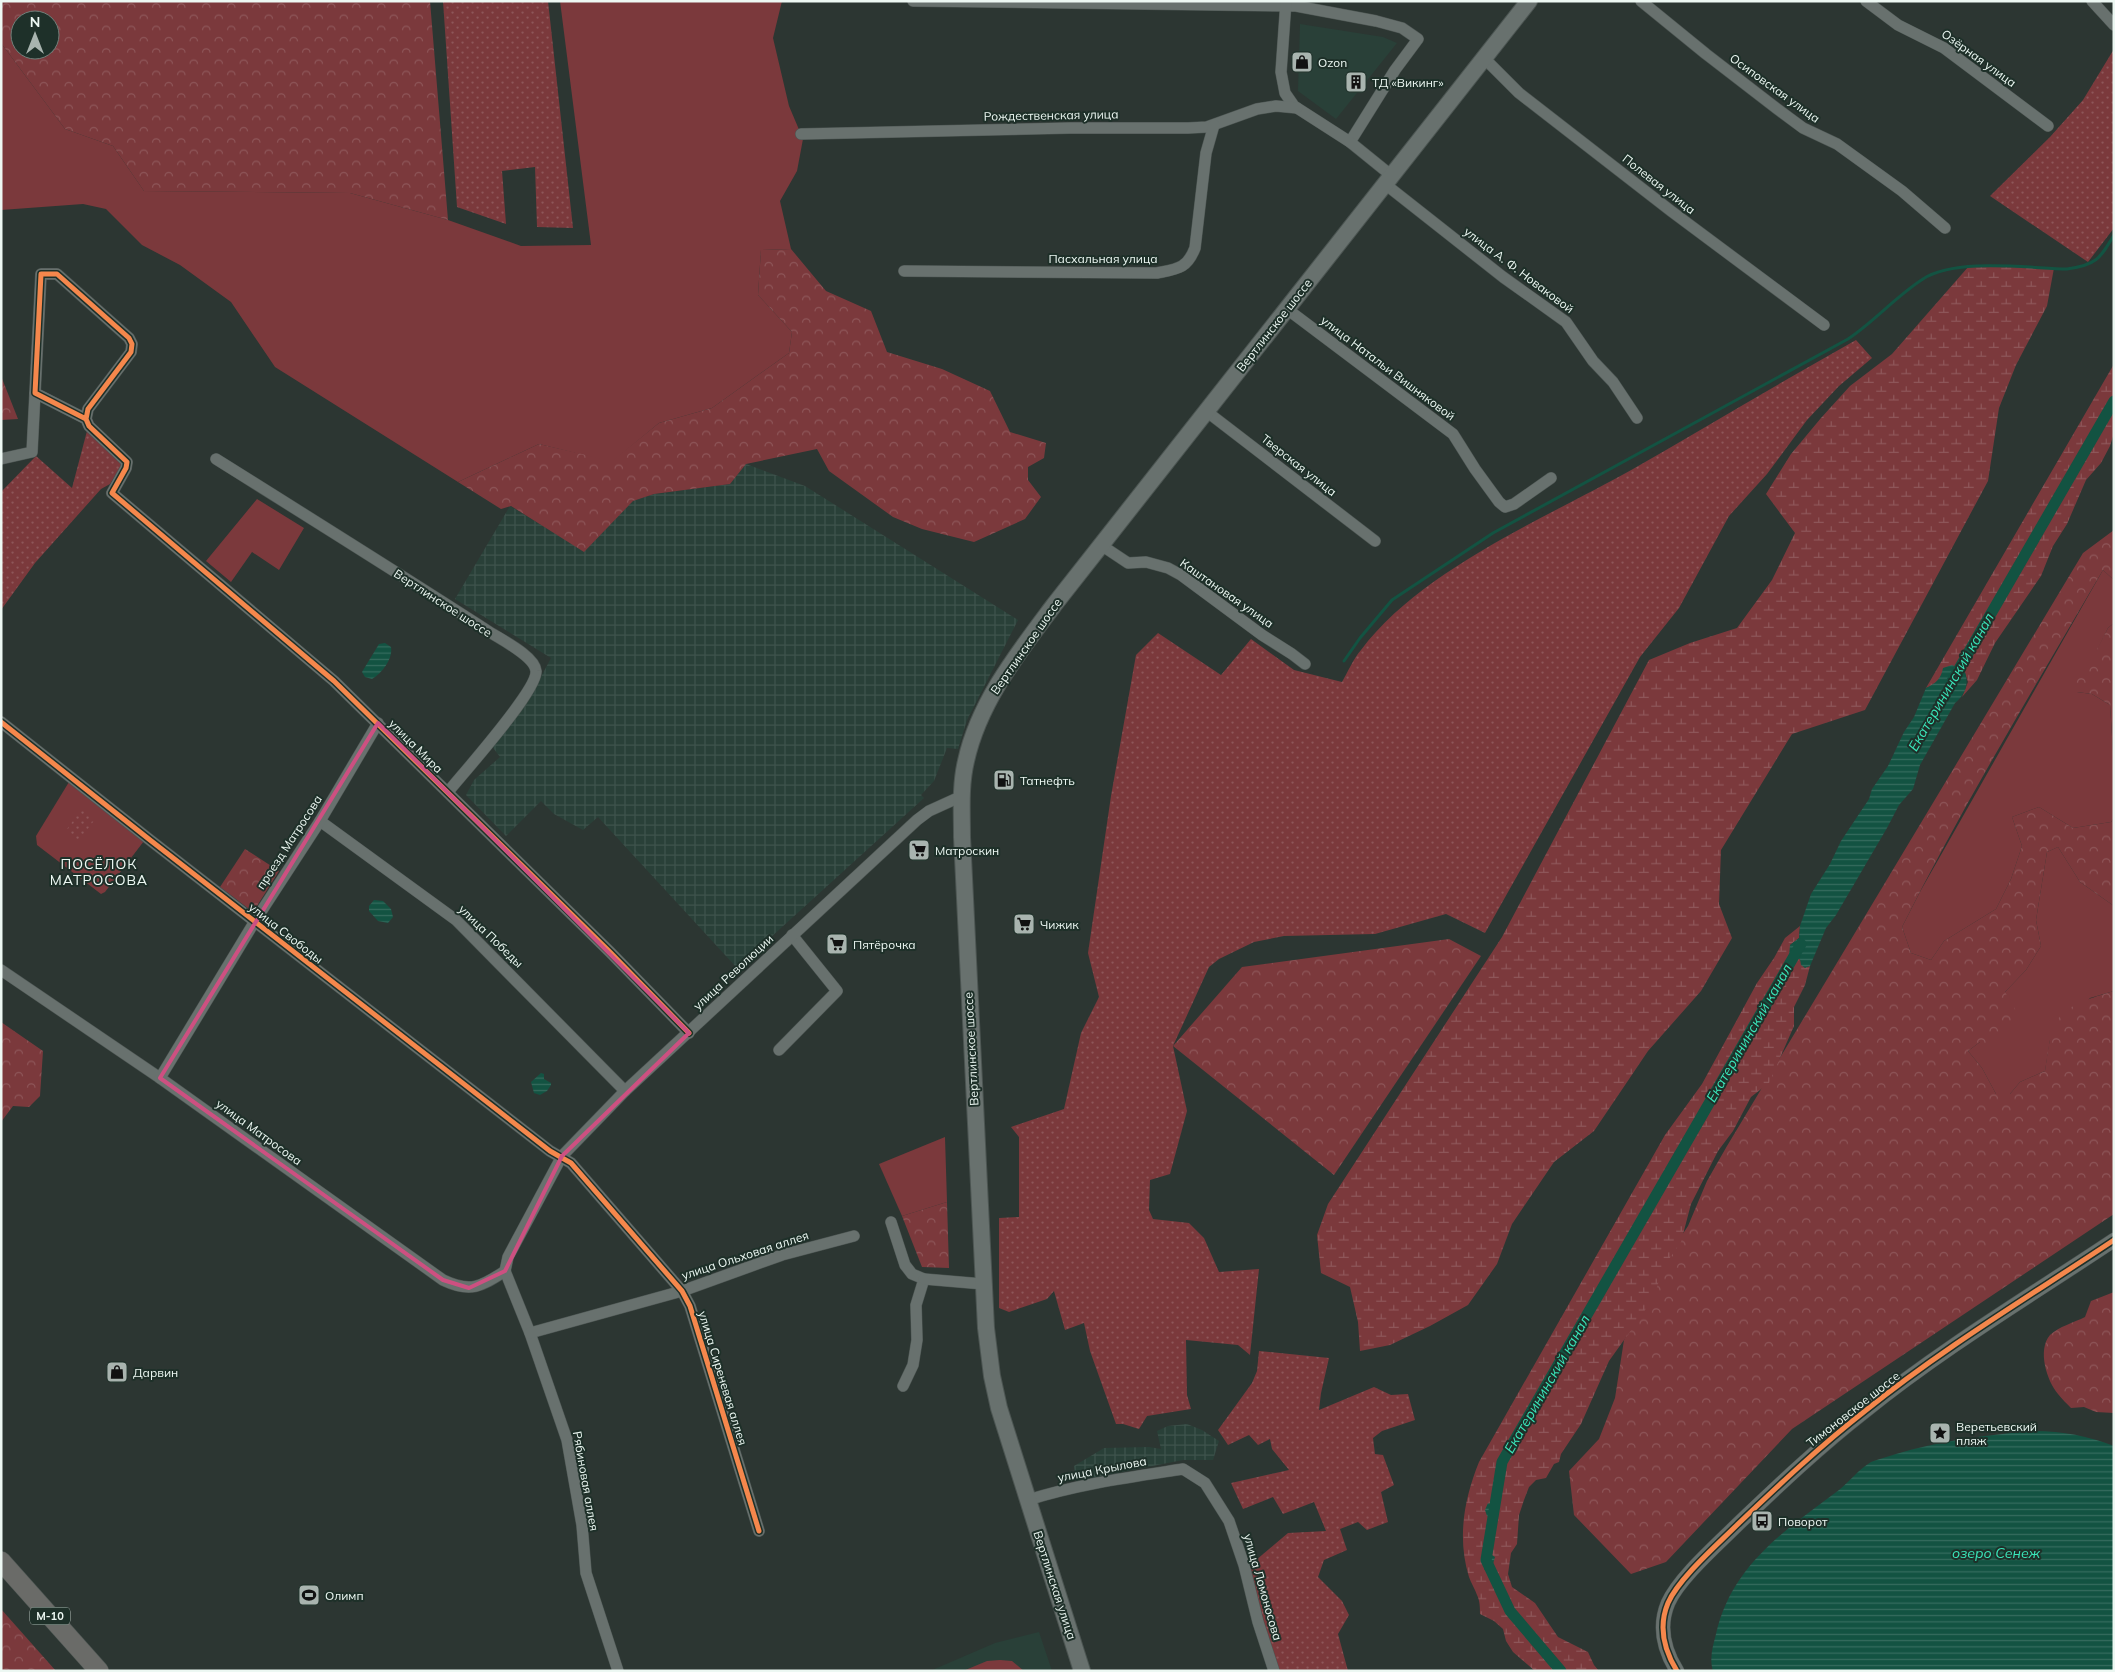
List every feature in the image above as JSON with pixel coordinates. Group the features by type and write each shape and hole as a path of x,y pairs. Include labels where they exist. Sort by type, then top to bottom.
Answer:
{"highway":[{"name":"М-10","path":"1,1560 99,1671"},
{"name":"М-10","path":"1,1580 83,1671"}],"main road":[{"name":"Вертлинское шоссе","path":"1028,1500 999,1408 992,1376 986,1328 963,870 962,796 969,749 990,698 1020,651 1528,1"},
{"name":"Вертлинская улица","path":"1028,1500 1082,1671"}],"street":[{"path":"913,1 1286,4 1376,21 1402,28 1418,39 1395,70 1350,142"},
{"name":"Осиповская улица","path":"1641,1 1776,108 1803,128 1844,149 1902,191 1945,228"},
{"name":"Озёрная улица","path":"1866,1 1898,25 1944,48 2048,126"},
{"path":"2092,1 2114,25"},
{"path":"1286,4 1282,83 1289,100 1297,108"},
{"name":"Полевая улица","path":"1484,58 1519,93 1534,105 1670,211 1824,325"},
{"name":"Рождественская улица","path":"801,134 1070,128 1188,128 1207,127 1257,109 1276,106 1297,108"},
{"name":"улица А. Ф. Новаковой","path":"1297,108 1350,142 1389,180 1503,277 1566,322 1593,360 1614,382 1637,418"},
{"name":"Пасхальная улица","path":"904,270 1157,273 1180,268 1191,258 1194,248 1206,153 1214,125"},
{"path":"1,459 32,452 41,274 57,274 129,338 132,344 131,352 88,409 86,419 35,393"},
{"name":"улица Натальи Вишняковой","path":"1287,308 1453,434 1498,502 1505,507 1514,504 1551,478"},
{"name":"Тверская улица","path":"1206,411 1375,541"},
{"name":"улица Мира","path":"86,419 89,426 127,462 126,468 112,492 334,681 610,952 689,1033"},
{"name":"Вертлинское шоссе","path":"216,459 445,603 535,663 537,674 514,712 448,792"},
{"name":"Каштановая улица","path":"1101,546 1128,563 1146,562 1168,568 1181,575 1262,635 1305,664"},
{"name":"улица Свободы","path":"1,722 550,1150 562,1156"},
{"name":"проезд Матросова","path":"160,1078 255,921 320,821 378,723"},
{"name":"улица Революции","path":"505,1271 508,1257 562,1156 625,1091 917,820 929,811 962,796"},
{"name":"улица Победы","path":"320,821 456,920 625,1091"},
{"path":"779,1050 837,991 792,935"},
{"name":"улица Матросова","path":"1,970 160,1078 443,1280 457,1287 469,1288 488,1282 505,1271"},
{"name":"улица Сиреневая аллея","path":"562,1156 577,1170 682,1291 690,1306 760,1531"},
{"path":"891,1222 905,1265 912,1274 924,1279 983,1284"},
{"name":"улица Ольховая аллея","path":"530,1333 682,1291 782,1255 854,1236"},
{"name":"Тимоновское шоссе","path":"1677,1671 1663,1639 1664,1619 1669,1601 1678,1586 1729,1534 1800,1465 1866,1410 1918,1371 2114,1240"},
{"name":"Рябиновая аллея","path":"505,1271 530,1333 567,1440 582,1525 586,1573 618,1671"},
{"path":"902,1386 913,1366 917,1340 916,1305 924,1279"},
{"name":"улица Крылова","path":"1028,1500 1050,1493 1125,1478 1183,1469"},
{"name":"улица Ломоносова","path":"1183,1469 1205,1483 1229,1521 1274,1671"}],"highlighted area":[{"path":"378,723 689,1033 562,1156 505,1271 469,1288 443,1280 160,1078"}],"shaded area":[{"path":"1300,24 1383,37 1397,43 1336,119 1298,91"},
{"path":"746,464 805,486 1018,620 967,720 958,749 947,748 934,781 921,795 924,798 737,968 598,817 583,830 554,814 541,801 506,836 466,795 474,780 500,757 491,745 527,703 551,658 455,599 510,506 584,551 633,501 654,494 730,484"},
{"path":"1187,1424 1202,1430 1219,1441 1213,1460 1183,1460 1076,1481 1074,1466 1104,1448 1149,1447 1161,1449 1157,1431 1168,1426"},
{"path":"1039,1632 1052,1671 930,1671 995,1643"}],"green space":[{"path":"1,1 430,1 448,220 350,193 144,191 113,146 65,129 14,60 60,60 60,10 10,10 10,55 1,43"},
{"path":"443,1 548,1 573,228 537,227 535,167 502,171 506,224 457,207"},
{"path":"560,1 782,1 773,38 789,106 803,139 797,171 780,201 791,249 761,250 758,295 792,332 789,353 712,408 659,423 612,462 539,444 458,482 275,367 231,302 180,265 142,245 106,209 83,204 1,210 1,43 10,55 10,60 14,60 65,129 113,146 144,191 350,193 448,220 521,246 591,245"},
{"path":"2114,49 2114,228 2088,262 1990,196 2050,137 2083,100"},
{"path":"791,249 826,291 871,311 887,352 942,369 990,391 1010,432 1046,443 1044,458 1028,467 1028,480 1041,497 1025,519 974,542 922,529 893,517 829,471 817,449 746,464 730,484 654,494 633,501 584,552 511,506 501,509 458,482 539,444 612,461 659,423 712,408 789,353 792,332 758,295 761,250"},
{"path":"1969,266 2054,268 2047,306 2016,365 1999,408 1988,481 1865,710 1792,734 1721,850 1719,904 1732,938 1701,991 1648,1051 1594,1131 1554,1162 1512,1224 1497,1264 1468,1305 1390,1345 1360,1351 1358,1322 1350,1287 1321,1273 1317,1235 1328,1204 1502,937 1649,660 1690,643 1737,628 1772,580 1795,533 1766,494 1791,454 1850,386 1892,354"},
{"path":"1856,340 1872,358 1839,386 1807,420 1767,474 1729,516 1679,608 1640,657 1485,933 1446,914 1375,934 1284,936 1254,942 1219,959 1209,967 1173,1046 1187,1111 1170,1174 1150,1180 1149,1210 1153,1219 1189,1223 1204,1238 1219,1272 1259,1269 1250,1355 1238,1345 1186,1340 1187,1395 1191,1409 1147,1416 1139,1429 1116,1424 1090,1351 1084,1323 1065,1330 1054,1291 1047,1299 1009,1312 999,1308 999,1218 1019,1217 1019,1137 1011,1127 1064,1109 1081,1033 1099,997 1088,953 1111,796 1136,655 1158,633 1221,675 1251,639 1294,670 1342,682 1358,654 1387,621 1417,594 1451,570 1487,547 1633,469"},
{"path":"2114,364 2114,433 2110,446 2101,463 2086,480 2067,524 2053,546 2041,576 1995,643 1977,680 1962,697 1968,682 1965,673 1952,665 1936,684 1926,688"},
{"path":"1,376 18,419 1,420"},
{"path":"87,431 121,460 122,465 110,484 101,489 35,563 1,610 1,492 36,456 72,488"},
{"path":"257,499 304,528 279,570 252,552 231,582 206,561"},
{"path":"2114,530 2114,580 2103,570 1974,792 1902,927 1911,953 1931,960 1944,941 1996,909 2011,879 2022,846 2012,817 2039,807 2073,828 2111,822 2114,818 2114,906 2080,882 2058,847 2047,852 2036,920 2041,946 2026,970 2005,992 2017,1012 1996,1045 1980,1042 1968,1051 1982,1068 1996,1094 2010,1094 2020,1082 2045,1071 2051,1034 2057,1021 2065,1011 2093,997 2114,991 2114,1214 1792,1429 1666,1562 1631,1574 1574,1515 1569,1471 1599,1439 1615,1398 1624,1340 1664,1262 1688,1226 1707,1181 1727,1146 2083,553"},
{"path":"2103,570 2114,580 2114,623 2108,628 2077,692 2092,694 2110,705 2114,767 2114,818 2111,822 2073,828 2039,807 2012,817 2022,846 2011,879 1996,909 1944,941 1931,960 1911,953 1902,927 1921,890"},
{"path":"2114,623 2114,767 2110,705 2092,694 2077,692 2064,679 2090,663 2108,628"},
{"path":"69,782 144,841 105,892 101,894 37,845 36,836"},
{"path":"82,808 96,818 78,842 65,832"},
{"path":"2058,847 2080,882 2114,906 2114,991 2090,998 2050,1040 2045,1071 2020,1082 2010,1094 1996,1094 1982,1068 1968,1051 1980,1042 2005,992 2026,970 2041,946 2036,920 2047,852"},
{"path":"245,849 279,871 257,906 249,909 220,887"},
{"path":"1800,926 1799,938 1790,945 1805,967 1810,966 1805,985 1794,1007 1794,1026 1769,1083 1751,1097 1733,1131 1718,1151 1691,1204 1681,1242 1664,1266 1656,1290 1644,1312 1609,1361 1581,1424 1561,1454 1559,1462 1554,1464 1546,1478 1536,1480 1529,1487 1524,1500 1519,1515 1517,1544 1511,1553 1508,1574 1512,1587 1535,1603 1558,1637 1588,1652 1599,1671 1535,1671 1513,1652 1506,1641 1503,1629 1494,1621 1480,1614 1479,1600 1469,1577 1463,1548 1464,1519 1469,1490 1479,1462 1665,1135 1702,1084 1757,983 1785,938"},
{"path":"1449,939 1481,956 1334,1175 1173,1046 1242,967"},
{"path":"1,1022 43,1051 40,1096 29,1107 13,1106 1,1122"},
{"path":"945,1137 947,1202 902,1216 879,1164"},
{"path":"947,1202 949,1268 922,1267 902,1216"},
{"path":"2114,1292 2114,1413 2096,1412 2084,1407 2071,1408 2061,1398 2047,1374 2044,1357 2046,1341 2057,1330 2085,1317 2091,1301"},
{"path":"1259,1351 1329,1358 1319,1410 1374,1387 1391,1395 1408,1394 1415,1420 1382,1431 1373,1438 1375,1454 1383,1455 1394,1485 1381,1492 1388,1522 1367,1530 1358,1522 1340,1529 1347,1550 1324,1560 1318,1577 1342,1601 1349,1615 1338,1634 1348,1671 1277,1671 1268,1642 1249,1566 1288,1533 1326,1531 1314,1502 1283,1514 1273,1497 1243,1509 1231,1483 1289,1470 1272,1449 1270,1439 1258,1445 1249,1435 1228,1445 1218,1430 1252,1383 1257,1371"},
{"path":"1,1609 56,1671 1,1671"},
{"path":"987,1661 1012,1661 1024,1671 963,1671"}],"water":[{"path":"385,643 391,647 386,665 372,679 365,677 362,672 379,644"},
{"path":"1952,665 1965,672 1967,681 1964,693 1955,703 1920,765 1913,789 1899,805 1836,915 1826,928 1810,966 1805,968 1801,965 1800,959 1789,956 1790,945 1799,938 1800,926 1811,894 1830,864 1841,841 1869,799 1872,789 1888,766 1904,732 1914,717 1926,688 1937,680 1943,668"},
{"path":"374,900 383,901 391,909 393,917 388,923 378,921 369,911 369,906"},
{"path":"541,1073 544,1074 544,1079 551,1083 551,1085 547,1091 540,1095 534,1093 531,1082"},
{"name":"озеро Сенеж","path":"2027,1431 2050,1431 2072,1434 2114,1446 2114,1671 1713,1671 1712,1652 1724,1609 1748,1568 1781,1535 1839,1490 1867,1465 1912,1449 1944,1442"},
{"path":"1488,1503 1495,1507 1495,1512 1491,1517 1487,1516 1485,1510"},
{"path":"1488,1546 1492,1549 1492,1555 1495,1557 1493,1564 1495,1570 1489,1575 1484,1569 1487,1559 1483,1552 1484,1547"}],"waterway":[{"path":"1344,661 1360,638 1392,600 1493,533 1848,339 1903,293 1923,279 1937,272 1973,266 2067,269 2077,267 2096,260 2114,235"},
{"name":"Екатерининский канал","path":"1952,681 2114,401"},
{"name":"Екатерининский канал","path":"1561,1671 1510,1611 1486,1560 1502,1462 1801,944"}],"cycle path":[{"path":"86,419 35,393 41,274 57,274 129,338 132,344 131,352 88,409 86,419 89,426 127,462 126,468 112,493 334,681 610,952 689,1033"},
{"path":"1,722 550,1151 571,1163 682,1291 690,1306 759,1531"},
{"path":"1677,1671 1672,1663 1664,1638 1663,1621 1665,1612 1673,1593 1710,1551 1848,1424 1956,1344 2114,1240"}],"place":[{"name":"Ozon","path":"1302,62"},
{"name":"ТД «Викинг»","path":"1356,82"},
{"name":"Татнефть","path":"1004,780"},
{"name":"Матроскин","path":"919,850"},
{"name":"Чижик","path":"1024,924"},
{"name":"Пятёрочка","path":"837,944"},
{"name":"Дарвин","path":"117,1372"},
{"name":"Веретьевский пляж","path":"1940,1433"},
{"name":"Поворот","path":"1762,1521"},
{"name":"Олимп","path":"309,1595"}],"district":[{"name":"ПОСЁЛОК МАТРОСОВА","path":"99,872"}]}
